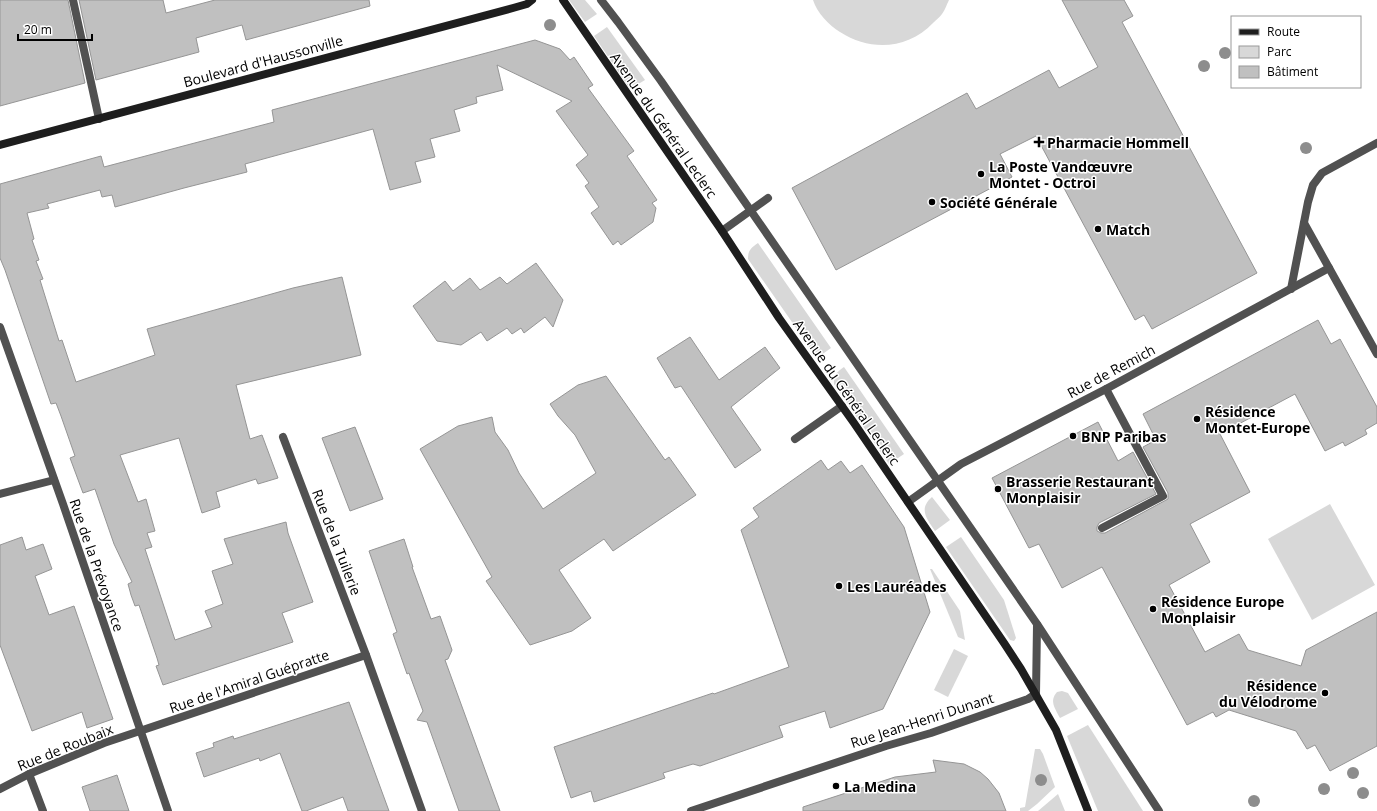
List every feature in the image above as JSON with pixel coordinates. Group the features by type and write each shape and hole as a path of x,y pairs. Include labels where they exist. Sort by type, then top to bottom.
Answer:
{"street":[{"path":"73,0 99,119"},
{"name":"Boulevard d'Haussonville","path":"0,145 527,4 532,0"},
{"name":"Avenue du Général Leclerc","path":"562,0 722,232 779,318 842,406 1004,643 1036,694 1056,730 1088,811"},
{"path":"601,0 661,80 1037,624 1159,811"},
{"path":"1291,289 1310,193 1313,185 1322,173 1377,143"},
{"path":"722,232 768,198"},
{"path":"1304,223 1377,354"},
{"name":"Rue de Remich","path":"908,502 961,464 1106,389 1329,268"},
{"name":"Rue de la Prévoyance","path":"0,328 168,811"},
{"path":"1102,528 1163,496 1106,389"},
{"path":"795,439 842,406"},
{"name":"Rue de la Tuilerie","path":"284,437 366,655 422,811"},
{"path":"0,494 54,480"},
{"path":"1036,694 1037,624"},
{"name":"Rue de l'Amiral Guépratte","path":"140,731 366,655"},
{"name":"Rue Jean-Henri Dunant","path":"691,811 886,746 931,734 1028,699 1036,694"},
{"name":"Rue de Roubaix","path":"0,789 29,774 140,731"},
{"path":"29,774 43,811"}],"green space":[{"path":"569,0 585,0 597,14 585,22"},
{"path":"813,0 949,0 941,15 923,32 901,43 876,45 864,43 840,32 820,14"},
{"path":"607,27 645,80 630,89 594,36"},
{"path":"758,243 831,348 817,358 748,259 750,250"},
{"path":"844,367 904,454 889,464 834,384 836,374"},
{"path":"932,497 950,520 935,531 925,514 925,506"},
{"path":"1330,504 1375,585 1312,620 1268,539"},
{"path":"961,537 1004,600 1016,638 1014,641 1010,640 946,547"},
{"path":"930,569 932,569 960,611 965,640 958,637"},
{"path":"954,649 968,656 948,697 934,690"},
{"path":"1062,691 1068,693 1078,709 1060,718 1055,708 1053,698 1057,692"},
{"path":"1088,725 1143,811 1098,811 1067,736"},
{"path":"1035,749 1040,749 1043,754 1055,787 1028,811 1020,811 1020,808 1025,807"},
{"path":"1058,794 1065,811 1038,811"}],"building":[{"path":"0,0 68,0 85,83 0,106"},
{"path":"79,0 163,0 166,13 215,0 369,0 370,6 246,40 242,25 196,38 199,52 96,80"},
{"path":"1062,0 1124,0 1133,16 1122,22 1257,273 1152,329 1144,315 1135,320 1036,136 1000,154 1012,177 836,270 792,188 967,93 976,109 1049,70 1059,88 1098,67"},
{"path":"535,40 560,49 570,60 574,57 593,85 588,88 634,151 627,156 657,200 652,203 656,208 653,222 621,245 618,241 613,245 591,213 599,207 585,186 589,183 576,165 588,155 556,111 572,101 497,65 503,90 476,97 477,103 454,110 460,131 430,139 435,157 415,162 421,182 390,190 373,129 245,164 247,172 115,207 112,195 102,197 100,190 47,204 49,208 27,213 34,239 32,240 39,260 36,261 43,279 40,280 59,341 62,340 76,382 155,355 147,329 293,288 342,277 361,355 236,385 250,439 262,435 278,478 258,484 256,479 216,492 220,507 202,513 179,438 120,455 138,502 146,499 155,531 147,533 152,547 145,549 175,640 212,627 205,611 223,604 212,571 233,564 224,539 286,522 288,533 313,602 282,613 293,642 163,685 156,666 159,665 157,658 139,605 135,606 131,595 128,584 132,582 114,544 95,489 83,493 70,458 75,456 61,416 56,403 51,404 0,258 0,184 101,156 104,167 274,122 272,110"},
{"path":"536,263 563,300 553,327 545,317 524,333 521,328 512,334 507,328 487,341 481,332 461,345 437,341 413,306 445,281 453,291 470,278 480,290 500,277 507,284"},
{"path":"1318,320 1331,344 1340,339 1377,407 1377,423 1365,430 1367,434 1345,446 1343,442 1325,451 1295,394 1220,434 1250,492 1190,524 1210,562 1169,585 1205,652 1239,634 1248,650 1301,666 1306,650 1377,612 1377,746 1330,771 1315,745 1307,749 1296,731 1229,710 1216,717 1213,712 1187,725 1102,567 1062,588 1039,544 1029,548 992,478 1098,422 1118,461 1133,452 1156,494 1099,523 1097,531 1105,533 1168,499 1168,493 1143,447 1156,440 1143,414"},
{"path":"690,337 719,380 765,347 780,368 731,407 761,450 735,468 681,386 675,388 657,358"},
{"path":"606,376 665,460 669,457 696,495 613,551 604,539 559,570 591,618 572,631 530,645 486,581 492,577 420,449 458,426 492,417 495,432 508,450 519,473 543,509 596,473 575,435 558,416 550,404 578,385"},
{"path":"355,427 383,499 350,511 322,438"},
{"path":"821,460 828,470 841,461 850,473 862,465 904,527 930,612 883,709 830,728 825,711 779,726 783,737 700,766 693,764 663,773 665,778 594,802 591,791 571,798 554,747 713,693 714,694 789,667 741,530 759,517 753,508"},
{"path":"22,537 26,550 43,544 52,569 35,576 49,615 74,606 113,719 87,728 82,712 32,731 0,645 0,545"},
{"path":"404,539 412,567 431,619 440,616 452,650 448,659 445,660 500,811 459,811 427,722 417,720 423,711 409,673 407,674 393,634 397,632 369,551"},
{"path":"349,702 389,811 348,811 343,797 306,811 302,811 280,753 260,761 259,758 204,777 196,753 214,747 213,743 233,736 234,739"},
{"path":"933,760 964,764 980,772 988,779 999,793 1006,811 803,811 803,807 895,777 936,772"},
{"path":"117,775 129,811 90,811 82,787"}],"place":[{"name":"Pharmacie Hommell","path":"1039,142"},
{"name":"La Poste Vandœuvre Montet - Octroi","path":"981,174"},
{"name":"Société Générale","path":"932,202"},
{"name":"Match","path":"1098,229"},
{"name":"Résidence Montet-Europe","path":"1197,419"},
{"name":"BNP Paribas","path":"1073,436"},
{"name":"Brasserie Restaurant Monplaisir","path":"998,489"},
{"name":"Les Lauréades","path":"839,586"},
{"name":"Résidence Europe Monplaisir","path":"1153,609"},
{"name":"Résidence du Vélodrome","path":"1325,693"},
{"name":"La Medina","path":"836,786"}]}
